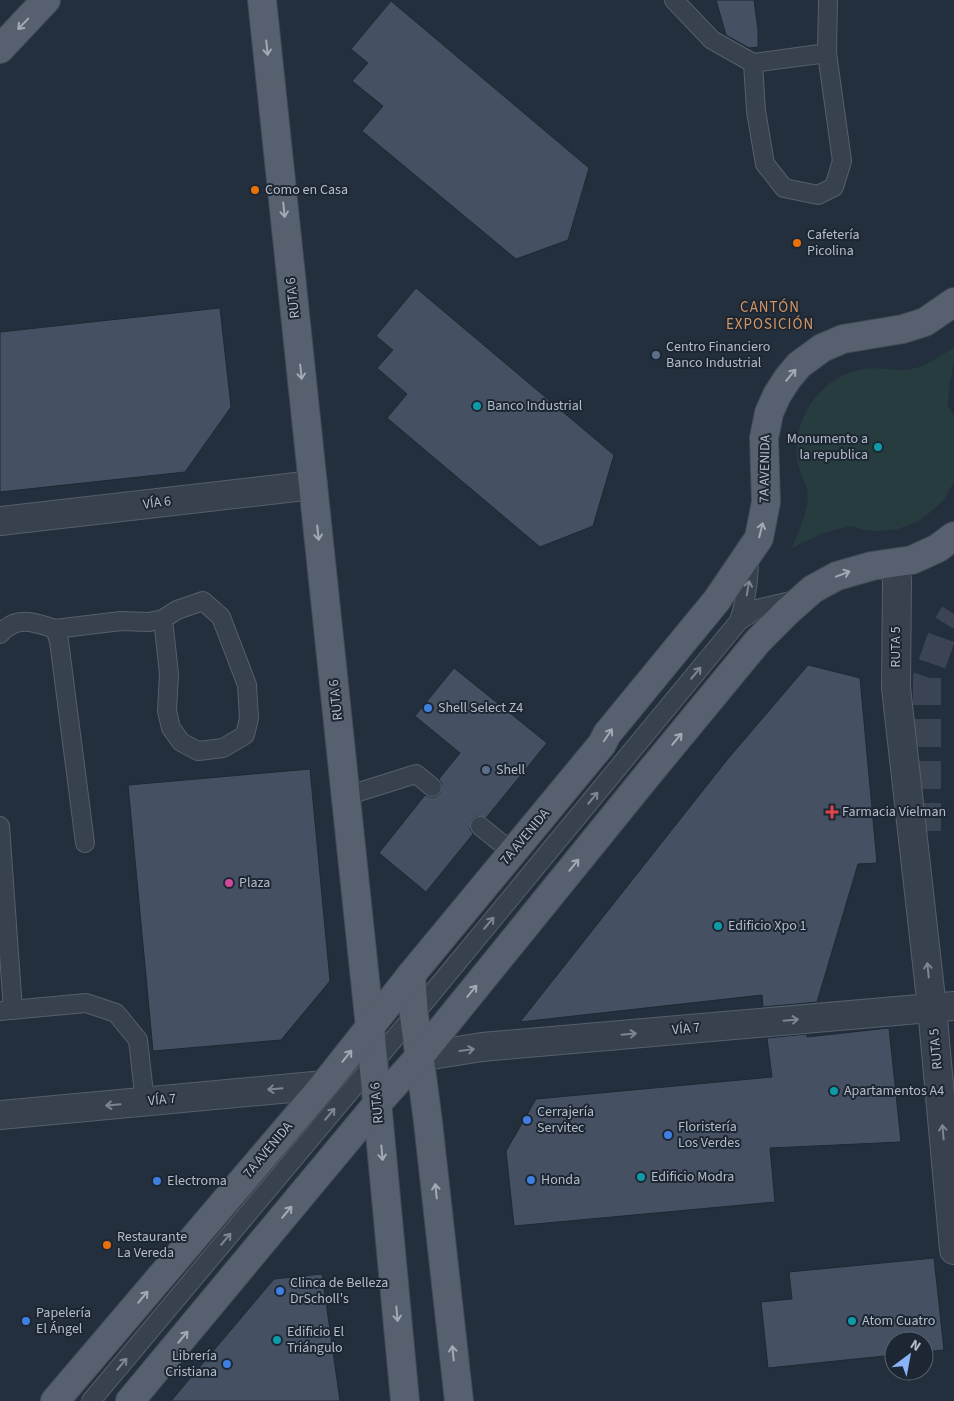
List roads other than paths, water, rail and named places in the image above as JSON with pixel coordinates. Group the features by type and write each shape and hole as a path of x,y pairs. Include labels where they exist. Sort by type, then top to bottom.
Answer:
{"main road":[{"path":"0,49 46,0"},
{"name":"RUTA 6","path":"262,0 370,1027 406,1401"},
{"name":"7A AVENIDA","path":"55,1401 324,1085 411,975 602,744 717,600 759,538 766,502 764,438 769,414 777,394 788,378 799,365 822,348 843,339 903,329 925,322 950,307"},
{"path":"130,1401 419,1056 751,649 788,611 813,589 837,576 872,566 912,560 938,548 954,536"},
{"path":"411,975 458,1401"}],"street":[{"name":"VÍA 6","path":"0,522 313,485"},
{"name":"RUTA 5","path":"893,564 897,580 896,688 918,879 943,1007 954,1250"},
{"name":"RUTA 5","path":"918,879 927,831"},
{"name":"VÍA 7","path":"419,1056 482,1047 943,1007"},
{"name":"VÍA 7","path":"0,1116 324,1085"}],"lane":[{"path":"674,0 712,40 753,63 827,53"},
{"path":"753,63 756,110 765,164 784,188 818,195 834,187 842,161 827,53 828,0"},
{"path":"739,621 749,581 749,554"},
{"path":"90,1401 414,1015 739,621 757,609 802,599"},
{"path":"0,634 17,622 36,623 55,628 121,621 149,622 163,619 177,610 203,601 221,616 247,685 250,718 245,735 223,748 198,751 181,742 171,728 167,711 169,674 163,619"},
{"path":"55,628 59,641 85,843"},
{"path":"346,796 416,774 432,787"},
{"path":"0,826 6,1010 86,1003 116,1013 138,1040 145,1102"},
{"path":"480,826 512,852"}],"tunnel":[{"path":"927,831 927,678 944,630 954,614"}],"place":[{"name":"Como en Casa","path":"255,190"},
{"name":"Cafetería Picolina","path":"797,243"},
{"name":"Centro Financiero Banco Industrial","path":"656,355"},
{"name":"Banco Industrial","path":"477,406"},
{"name":"Monumento a la republica","path":"878,447"},
{"name":"Shell Select Z4","path":"428,708"},
{"name":"Shell","path":"486,770"},
{"name":"Farmacia Vielman","path":"832,812"},
{"name":"Plaza","path":"229,883"},
{"name":"Edificio Xpo 1","path":"718,926"},
{"name":"Apartamentos A4","path":"834,1091"},
{"name":"Cerrajería Servitec","path":"527,1120"},
{"name":"Floristería Los Verdes","path":"668,1135"},
{"name":"Edificio Modra","path":"641,1177"},
{"name":"Honda","path":"531,1180"},
{"name":"Electroma","path":"157,1181"},
{"name":"Restaurante La Vereda","path":"107,1245"},
{"name":"Clinca de Belleza DrScholl's","path":"280,1291"},
{"name":"Papelería El Ángel","path":"26,1321"},
{"name":"Atom Cuatro","path":"852,1321"},
{"name":"Edificio El Triángulo","path":"277,1340"},
{"name":"Librería Cristiana","path":"227,1364"}],"district":[{"name":"CANTÓN EXPOSICIÓN","path":"770,316"}]}
